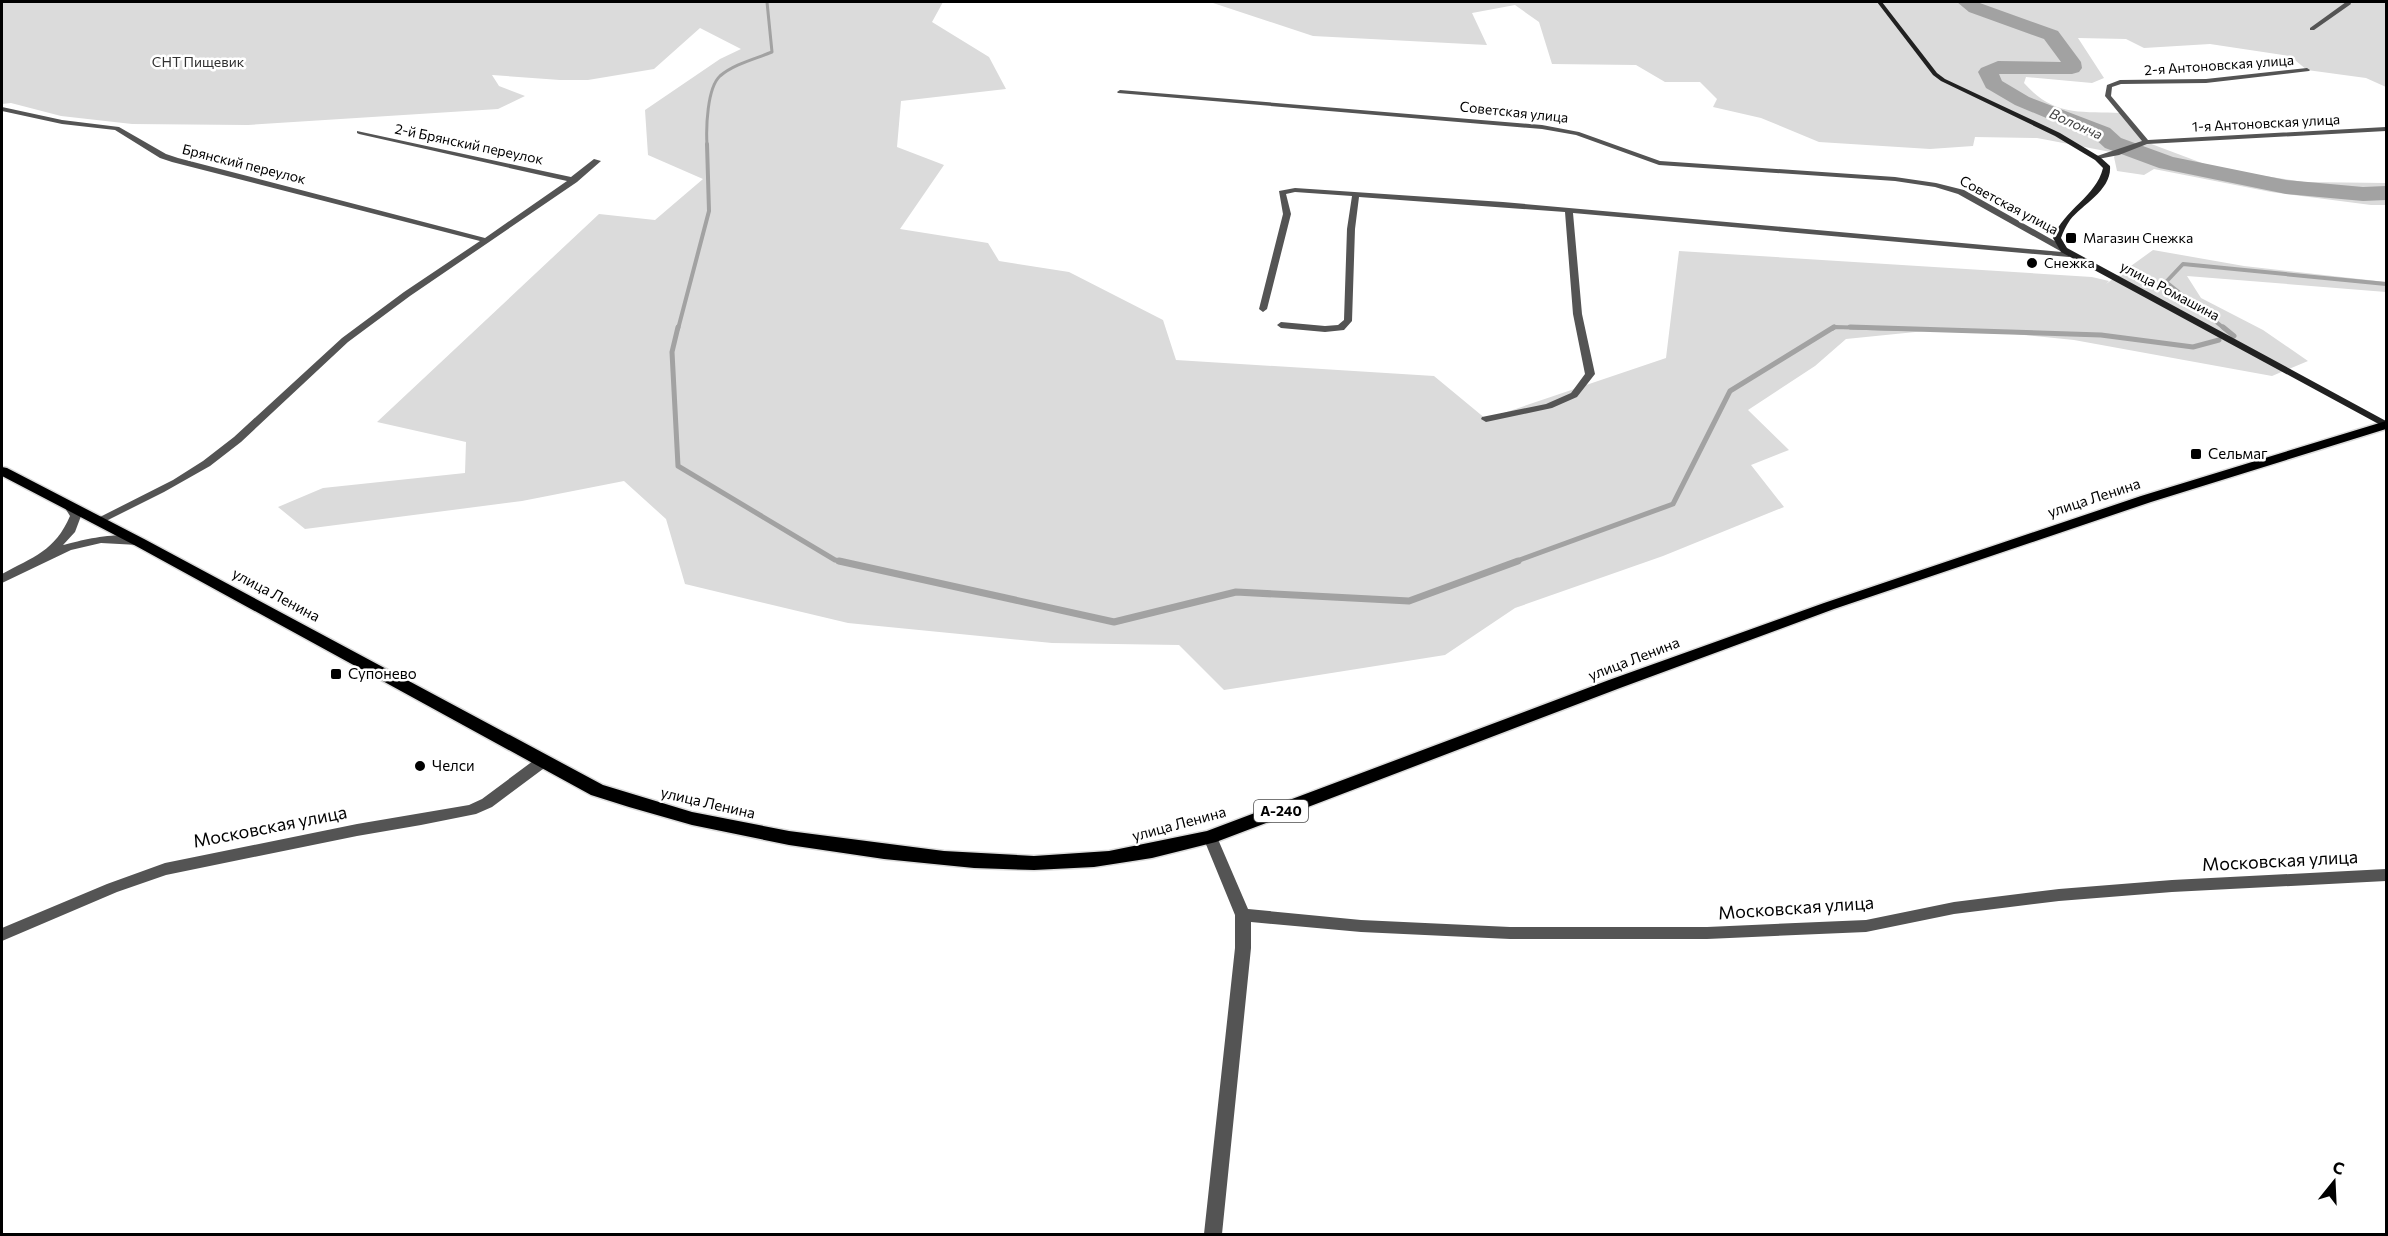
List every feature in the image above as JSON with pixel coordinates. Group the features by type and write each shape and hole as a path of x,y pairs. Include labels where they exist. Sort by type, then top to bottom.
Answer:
{"main road":[{"name":"улица Ленина","path":"2,471 141,543 597,790 665,813 757,833 906,854 1004,862 1092,861 1160,850 1210,837 1758,631 2100,515 2386,425"}],"street":[{"path":"1879,2 1935,74 1943,80 2098,157 2107,168 2107,172 2096,189 2064,219 2058,230 2057,238 2064,250"},
{"path":"2312,29 2348,2"},
{"name":"2-я Антоновская улица","path":"2146,142 2108,96 2109,86 2120,82 2206,81 2307,70"},
{"name":"Советская улица","path":"1120,92 1542,127 1577,133 1659,163 1895,179 1936,185 1961,192 2064,250"},
{"name":"Брянский переулок","path":"2,109 62,122 117,128 163,156 175,160 485,240"},
{"name":"1-я Антоновская улица","path":"2146,142 2386,129"},
{"name":"2-й Брянский переулок","path":"359,132 574,180"},
{"path":"2098,157 2146,142"},
{"path":"98,522 185,476 220,454 344,341 485,240 554,196 597,161"},
{"name":"Советская улица","path":"1263,309 1287,214 1282,193 1287,190 1569,210 2074,255"},
{"path":"1281,325 1341,328 1348,321 1351,229 1356,194"},
{"path":"1486,419 1549,406 1566,399 1574,395 1590,374 1583,350 1576,308 1569,210"},
{"name":"улица Ромашина","path":"2064,250 2386,425"},
{"path":"47,554 69,532 74,523 76,516 70,508"},
{"path":"2,579 47,554 73,545 106,538 141,543"},
{"name":"Московская улица","path":"2,935 112,888 165,869 357,830 471,810 487,802 542,762"},
{"path":"1210,837 1243,915 1243,948 1213,1234"},
{"name":"Московская улица","path":"1243,915 1361,926 1510,933 1707,933 1866,926 1954,908 2059,895 2172,886 2386,875"}],"green space":[{"name":"СНТ Пищевик","path":"2,2 943,2 932,22 989,57 1006,89 901,101 897,147 944,165 900,229 988,243 999,261 1069,272 1163,320 1176,360 1434,376 1486,419 1666,358 1679,251 2092,277 2109,281 2106,284 2153,250 2244,266 2386,282 2386,292 2187,276 2201,298 2263,330 2308,361 2272,376 2074,340 1955,328 1846,339 1815,366 1748,410 1789,450 1751,465 1784,507 1663,556 1515,608 1445,655 1224,690 1179,645 1052,643 848,623 685,584 666,519 624,481 522,501 305,529 278,507 323,488 465,473 466,442 377,422 599,214 655,220 703,179 648,155 645,110 720,59 741,49 700,28 654,69 588,80 492,75 499,86 525,96 498,109 248,125 132,124 61,116 11,103 2,104"},
{"path":"1210,2 2386,2 2386,87 2366,78 2307,70 2290,56 2210,44 2144,48 2126,39 2078,38 2104,78 2092,83 2026,77 2024,83 2046,102 2057,107 2080,112 2121,113 2146,142 2218,169 2304,182 2386,183 2386,205 2271,192 2154,169 2144,175 2117,171 2114,157 2116,153 2037,138 1975,137 1973,146 1930,149 1819,142 1761,118 1713,107 1717,99 1700,82 1665,82 1636,65 1552,64 1539,22 1515,5 1472,13 1487,45 1313,36"}],"waterway":[{"path":"707,144 708,109 712,89 720,76 732,68 772,52 767,2"},
{"name":"Волонча","path":"1965,2 1975,8 2051,35 2071,62 2072,68 1998,67 1988,72 1993,84 2022,101 2102,133 2113,143 2167,163 2286,187 2363,194 2386,193"},
{"path":"678,329 709,211 707,144"},
{"path":"2225,329 2166,282 2183,264 2386,284"},
{"path":"678,327 672,352 678,466 835,560 846,562"},
{"path":"1514,562 1673,504 1730,391 1834,327"},
{"path":"1832,329 1835,327 1900,329"},
{"path":"1850,327 2101,335 2193,347 2219,340"},
{"path":"2223,327 2234,336"},
{"path":"839,561 1114,622 1236,592 1409,601 1518,561"}],"place":[{"name":"Магазин Снежка","path":"2071,238"},
{"name":"Снежка","path":"2032,263"},
{"name":"Сельмаг","path":"2196,454"},
{"name":"Супонево","path":"336,674"},
{"name":"Челси","path":"420,766"}]}
